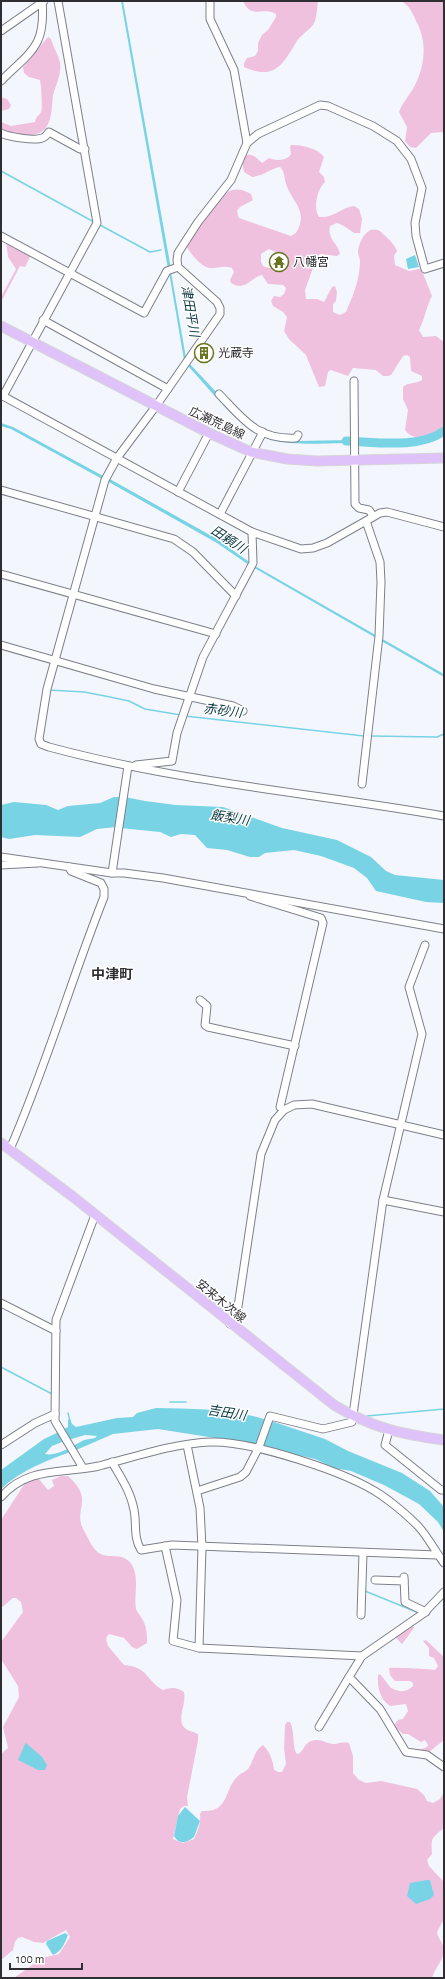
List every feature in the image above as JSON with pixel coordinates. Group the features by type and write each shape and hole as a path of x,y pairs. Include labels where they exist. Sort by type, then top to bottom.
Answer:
{"main road":[{"name":"広瀬荒島線","path":"1,326 209,433 251,452 287,459 317,461 444,458"},
{"name":"安来木次線","path":"1,1143 96,1215 230,1324 322,1396 352,1417 389,1430 444,1440"}],"street":[{"path":"1,31 43,1"},
{"path":"1,81 34,48 39,40 43,23 43,1"},
{"path":"58,1 97,223 2,395 252,532 301,549 327,543 380,513 387,512 444,527"},
{"path":"210,1 210,19 234,70 247,144"},
{"path":"1,236 144,313 172,269 177,260 178,253 198,222 231,180 247,144 258,134 320,105 328,106 373,126 397,141 404,148 412,159 422,188 415,223 416,236 425,269 444,264"},
{"path":"1,133 39,139 46,136 49,132 80,149 85,150"},
{"path":"172,269 217,302 221,310 219,316 187,362 117,458 106,479 46,690 39,732 40,743 63,751 127,768 444,816"},
{"path":"43,320 168,388"},
{"path":"354,381 355,504 359,508 369,510 373,516"},
{"path":"219,394 247,423 262,433 272,437 295,438 298,435"},
{"path":"178,492 209,433"},
{"path":"220,514 262,433"},
{"path":"1,490 174,539 193,552 236,596"},
{"path":"362,784 378,638 381,569 379,556 366,521"},
{"path":"127,768 172,760 177,733 203,657 252,565 252,532"},
{"path":"1,574 216,634"},
{"path":"1,645 154,689 233,706 243,712"},
{"path":"112,871 127,768"},
{"path":"1,856 69,867 156,877 444,929"},
{"path":"1,865 36,864 40,862"},
{"path":"10,1149 30,1100 79,960 104,897 104,889 101,883 71,871 69,867"},
{"path":"238,891 321,918 323,922 280,1107 284,1110"},
{"path":"198,1491 240,1477 249,1468 268,1418 273,1416 323,1429 350,1424 383,1200 422,1034 409,986 425,945"},
{"path":"200,1000 207,1006 205,1025 208,1028 295,1046"},
{"path":"230,1324 237,1313 260,1154 275,1120 284,1110 294,1105 312,1104 444,1135"},
{"path":"383,1200 444,1212"},
{"path":"83,1468 55,1417 56,1319 96,1215"},
{"path":"1,1303 56,1331"},
{"path":"1,1445 34,1423 55,1417"},
{"path":"389,1430 385,1445 441,1490 444,1490"},
{"path":"1,1497 16,1483 28,1476 83,1468 187,1445 211,1442 258,1447 324,1469 360,1484 380,1495 418,1526 442,1558"},
{"path":"187,1445 198,1491 202,1547 199,1648"},
{"path":"112,1462 130,1495 136,1523 135,1535 140,1549 165,1546 202,1547 364,1553 442,1558"},
{"path":"165,1546 177,1600 174,1641 199,1648 362,1656"},
{"path":"361,1615 364,1553"},
{"path":"375,1580 404,1579 405,1602 426,1612"},
{"path":"319,1727 362,1656 426,1612 444,1592"},
{"path":"349,1677 380,1709 406,1752 410,1754 427,1754 443,1766"}],"shaded area":[{"path":"243,1 318,1 316,17 313,25 299,39 282,63 271,71 255,71 244,67 244,63 247,58 255,56 258,51 258,43 262,35 268,30 276,17 276,14 266,11 250,10 246,7"},
{"path":"401,1 444,1 444,132 431,133 416,148 410,147 405,141 407,127 399,112 419,76 424,53 420,30 413,13 407,5"},
{"path":"48,37 51,39 60,62 59,75 53,95 52,111 49,123 43,131 32,135 12,133 1,130 1,122 11,126 35,122 36,118 41,112 42,102 40,80 29,77 24,73 23,67"},
{"path":"1,97 7,99 11,105 9,109 1,111"},
{"path":"291,145 309,148 318,151 324,157 319,172 324,177 325,182 320,189 316,204 319,217 329,216 345,208 354,206 359,209 362,219 360,233 354,233 337,223 330,226 329,230 331,238 340,254 337,256 320,254 317,257 305,290 306,299 317,299 324,302 332,287 335,286 337,292 336,301 333,304 333,312 340,315 346,312 358,279 360,261 358,252 362,238 368,231 376,230 381,232 396,248 397,251 394,256 395,265 409,271 419,269 422,271 432,296 419,330 423,337 436,336 444,342 444,429 423,437 413,436 405,430 408,410 403,399 403,387 407,384 422,380 422,376 411,371 410,357 407,355 403,356 391,375 388,376 383,376 376,370 353,368 348,376 331,370 328,372 325,386 319,387 306,355 289,339 284,331 287,317 283,312 273,306 271,301 274,296 280,297 284,294 286,288 283,285 268,284 262,275 244,285 240,286 231,283 230,280 234,272 232,268 207,267 197,260 187,247 198,228 212,209 228,192 237,189 251,194 253,200 240,207 237,211 239,218 291,236 296,233 300,225 300,213 286,184 282,169 280,167 252,177 244,172 242,161 245,156 248,155 254,156 262,163 269,158 275,160 284,159 291,154","holes":["269,249 286,257 286,264 278,268 263,266 261,262 261,254"]},
{"path":"6,241 31,255 25,267 20,266 1,302 1,297 16,269 8,257"},
{"path":"61,1476 68,1476 76,1484 80,1491 82,1498 80,1515 81,1522 83,1529 96,1551 103,1555 124,1558 130,1562 135,1574 136,1609 146,1627 147,1643 137,1649 132,1647 124,1638 109,1634 106,1638 108,1646 124,1665 132,1666 143,1671 153,1683 163,1690 174,1688 184,1692 181,1722 186,1729 198,1734 198,1741 187,1797 188,1806 184,1806 180,1809 173,1839 183,1843 194,1839 199,1827 200,1814 202,1811 211,1811 222,1804 234,1781 249,1768 256,1752 263,1745 271,1757 274,1770 282,1772 286,1764 284,1748 285,1725 287,1722 290,1722 292,1726 295,1749 296,1753 298,1754 307,1743 316,1740 333,1744 345,1742 349,1743 353,1756 353,1773 359,1780 366,1783 381,1781 417,1789 424,1795 427,1801 433,1803 440,1799 444,1792 444,1828 434,1836 432,1841 432,1854 427,1860 429,1866 444,1882 444,1919 437,1932 444,1952 432,1978 14,1978 42,1958 59,1954 70,1937 66,1930 43,1943 34,1942 22,1937 18,1938 15,1942 13,1950 1,1960 1,1754 8,1748 3,1727 19,1697 18,1686 1,1659 1,1642 23,1612 21,1602 16,1598 13,1598 1,1608 1,1520 27,1480 31,1478 39,1479 48,1490 54,1486 52,1480"},
{"path":"412,1624 414,1628 402,1644 394,1636"},
{"path":"426,1640 444,1657 444,1740 429,1752 419,1752 419,1750 427,1747 428,1745 425,1740 421,1742 408,1734 403,1734 396,1728 395,1724 398,1720 403,1719 408,1711 406,1704 390,1706 384,1700 378,1684 378,1675 380,1674 391,1688 400,1691 408,1690 413,1686 413,1683 410,1681 395,1681 390,1675 389,1668 435,1670 438,1666 434,1658 429,1656 429,1648 423,1641"}],"water":[{"path":"121,1 123,1 171,269 168,269"},
{"path":"415,255 419,267 408,269 406,259"},
{"path":"169,272 171,272 186,358 184,360"},
{"path":"189,363 248,426 260,435 240,421 221,403 187,365"},
{"path":"1,423 13,427 105,477 104,480 11,429 1,426"},
{"path":"262,436 296,441 352,440 352,443 292,443 280,442"},
{"path":"108,478 217,539 255,566 442,673 444,677 249,565 217,543 107,481"},
{"path":"114,797 121,797 117,827 97,829 80,837 35,835 9,839 1,837 1,805 14,802 46,805 58,810 68,806 100,803"},
{"name":"飯梨川","path":"125,797 176,805 223,807 282,828 337,840 371,857 386,871 395,875 444,880 444,903 426,902 376,891 367,878 354,868 321,856 294,850 265,853 259,857 250,857 227,850 207,848 195,835 181,834 171,837 160,832 120,828"},
{"name":"吉田川","path":"156,1408 226,1411 267,1420 259,1445 158,1429 113,1434 74,1451 71,1447 84,1440 95,1438 97,1436 85,1435 68,1440 62,1430 68,1427 68,1420 70,1419 72,1424 76,1427 117,1418 133,1417 137,1413"},
{"path":"268,1420 325,1439 348,1451 402,1473 430,1491 444,1507 444,1532 438,1522 419,1504 384,1485 351,1471 334,1468 315,1459 260,1446"},
{"path":"61,1431 67,1440 52,1446 45,1454 58,1453 71,1447 73,1451 26,1471 17,1476 1,1489 1,1470 44,1439"},
{"path":"26,1743 42,1757 47,1765 45,1770 38,1770 18,1760"},
{"path":"185,1807 200,1821 194,1837 189,1841 181,1842 174,1836 178,1816"},
{"path":"430,1880 434,1895 430,1899 416,1904 407,1896 410,1883"},
{"path":"65,1933 68,1935 64,1944 58,1952 53,1955 46,1944 47,1941"}],"waterway":[{"path":"1,171 94,222"},
{"path":"100,225 150,252 161,250"},
{"name":"津田平川","path":"346,441 383,443 410,442 434,437 444,431"},
{"name":"赤砂川","path":"49,690 84,692 129,701 145,709 181,715"},
{"name":"赤砂川","path":"185,716 364,736"},
{"name":"赤砂川","path":"370,736 437,737 444,734"},
{"path":"1,1367 52,1394"},
{"path":"170,1402 186,1402"},
{"path":"367,1416 444,1409"},
{"path":"68,1413 70,1421"},
{"path":"365,1591 419,1613"}],"place":[{"name":"八幡宮","path":"279,262"},
{"name":"光蔵寺","path":"204,353"}],"district":[{"name":"中津町","path":"112,974"}],"water label":[{"name":"田頼川","path":"229,539"}]}
